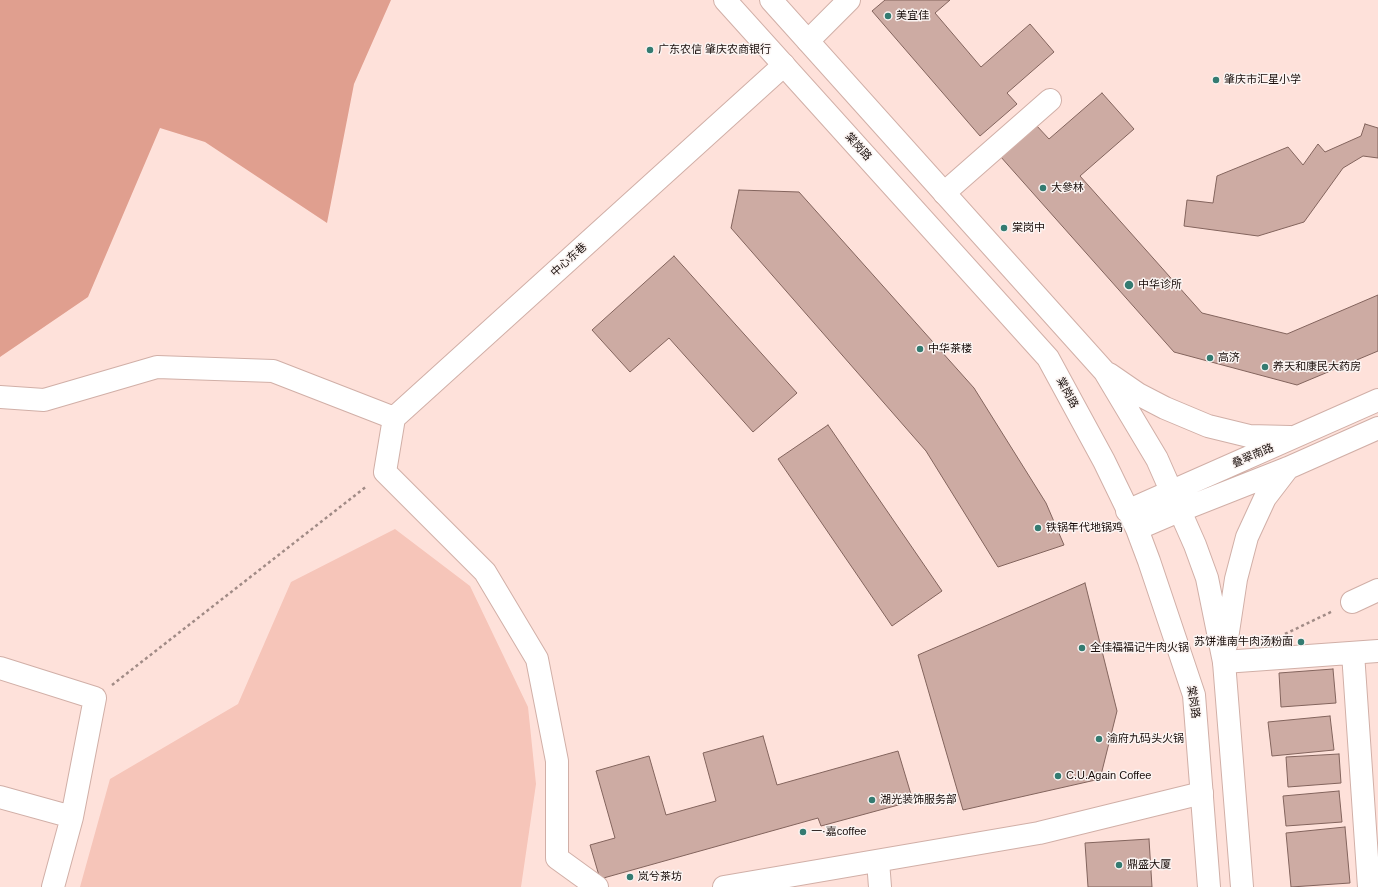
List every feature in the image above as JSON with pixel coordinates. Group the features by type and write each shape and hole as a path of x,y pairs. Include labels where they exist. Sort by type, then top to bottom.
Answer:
{"main road":[{"name":"棠岗路","path":"726,0 1048,358 1104,461 1132,520 1149,561 1194,695 1209,887"},
{"path":"771,0 1104,372 1157,459 1195,545 1207,578 1224,662 1242,887"},
{"path":"808,41 849,0"},
{"name":"中心东巷","path":"394,418 784,65"},
{"path":"944,193 1050,100"},
{"path":"1048,358 1075,340"},
{"path":"0,397 44,400 157,367 273,372 394,418 385,472 485,572 537,659 557,761 557,858 597,887"},
{"path":"1104,372 1138,394 1165,408 1208,426 1249,436 1295,438"},
{"name":"叠翠南路","path":"1132,520 1175,501 1295,438 1378,400"},
{"name":"叠翠南路","path":"1175,501 1288,468 1378,428"},
{"path":"1224,662 1236,579 1247,537 1265,498 1288,468"},
{"path":"1352,602 1378,590"},
{"path":"1224,662 1378,651"},
{"path":"1353,653 1368,887"},
{"path":"0,668 95,698 72,817 52,887"},
{"path":"1194,695 1226,690"},
{"path":"724,887 1039,833 1202,793"},
{"path":"0,797 72,817"},
{"path":"878,860 880,887"}],"path":[{"path":"95,698 385,472"},
{"path":"1281,636 1352,602"}],"shaded area":[{"path":"0,0 391,0 354,84 327,223 205,142 160,128 88,297 0,357"},
{"path":"395,529 470,586 528,707 536,784 521,887 80,887 110,779 238,704 291,582"}],"building":[{"path":"885,0 950,0 935,13 981,67 1030,24 1054,52 1007,93 1017,104 980,136 872,11"},
{"path":"1102,93 1134,129 1080,176 1202,313 1287,334 1378,295 1378,351 1297,385 1174,352 1000,156 1036,125 1049,139"},
{"path":"1365,124 1378,128 1378,158 1363,156 1343,168 1304,222 1258,236 1184,226 1187,200 1213,203 1217,176 1288,147 1303,165 1318,144 1325,152 1361,136"},
{"path":"739,190 799,192 974,388 1046,503 1064,545 998,567 926,451 731,228"},
{"path":"674,256 797,393 753,432 669,338 630,372 592,330"},
{"path":"828,425 942,591 892,626 778,459"},
{"path":"1085,583 1117,711 1100,779 963,810 918,655"},
{"path":"1333,669 1336,703 1281,707 1279,673"},
{"path":"1330,716 1334,750 1272,756 1268,722"},
{"path":"763,736 777,785 898,751 913,801 821,826 818,818 600,879 590,845 615,838 596,771 649,756 666,815 716,801 703,753"},
{"path":"1339,754 1341,783 1288,787 1286,757"},
{"path":"1339,791 1342,822 1286,826 1283,796"},
{"path":"1345,827 1350,883 1291,887 1286,833"},
{"name":"鼎盛大厦","path":"1149,839 1152,887 1088,887 1085,843"}],"place":[{"name":"美宜佳","path":"888,16"},
{"name":"广东农信 肇庆农商银行","path":"650,50"},
{"name":"肇庆市汇星小学","path":"1216,80"},
{"name":"大參林","path":"1043,188"},
{"name":"棠岗中","path":"1004,228"},
{"name":"中华诊所","path":"1129,285"},
{"name":"中华茶楼","path":"920,349"},
{"name":"高济","path":"1210,358"},
{"name":"养天和康民大药房","path":"1265,367"},
{"name":"铁锅年代地锅鸡","path":"1038,528"},
{"name":"苏饼淮南牛肉汤粉面","path":"1301,642"},
{"name":"全佳福福记牛肉火锅","path":"1082,648"},
{"name":"渝府九码头火锅","path":"1099,739"},
{"name":"C.U.Again Coffee","path":"1058,776"},
{"name":"湖光装饰服务部","path":"872,800"},
{"name":"一·嘉coffee","path":"803,832"},
{"name":"鼎盛大厦","path":"1119,865"},
{"name":"岚兮茶坊","path":"630,877"}]}
